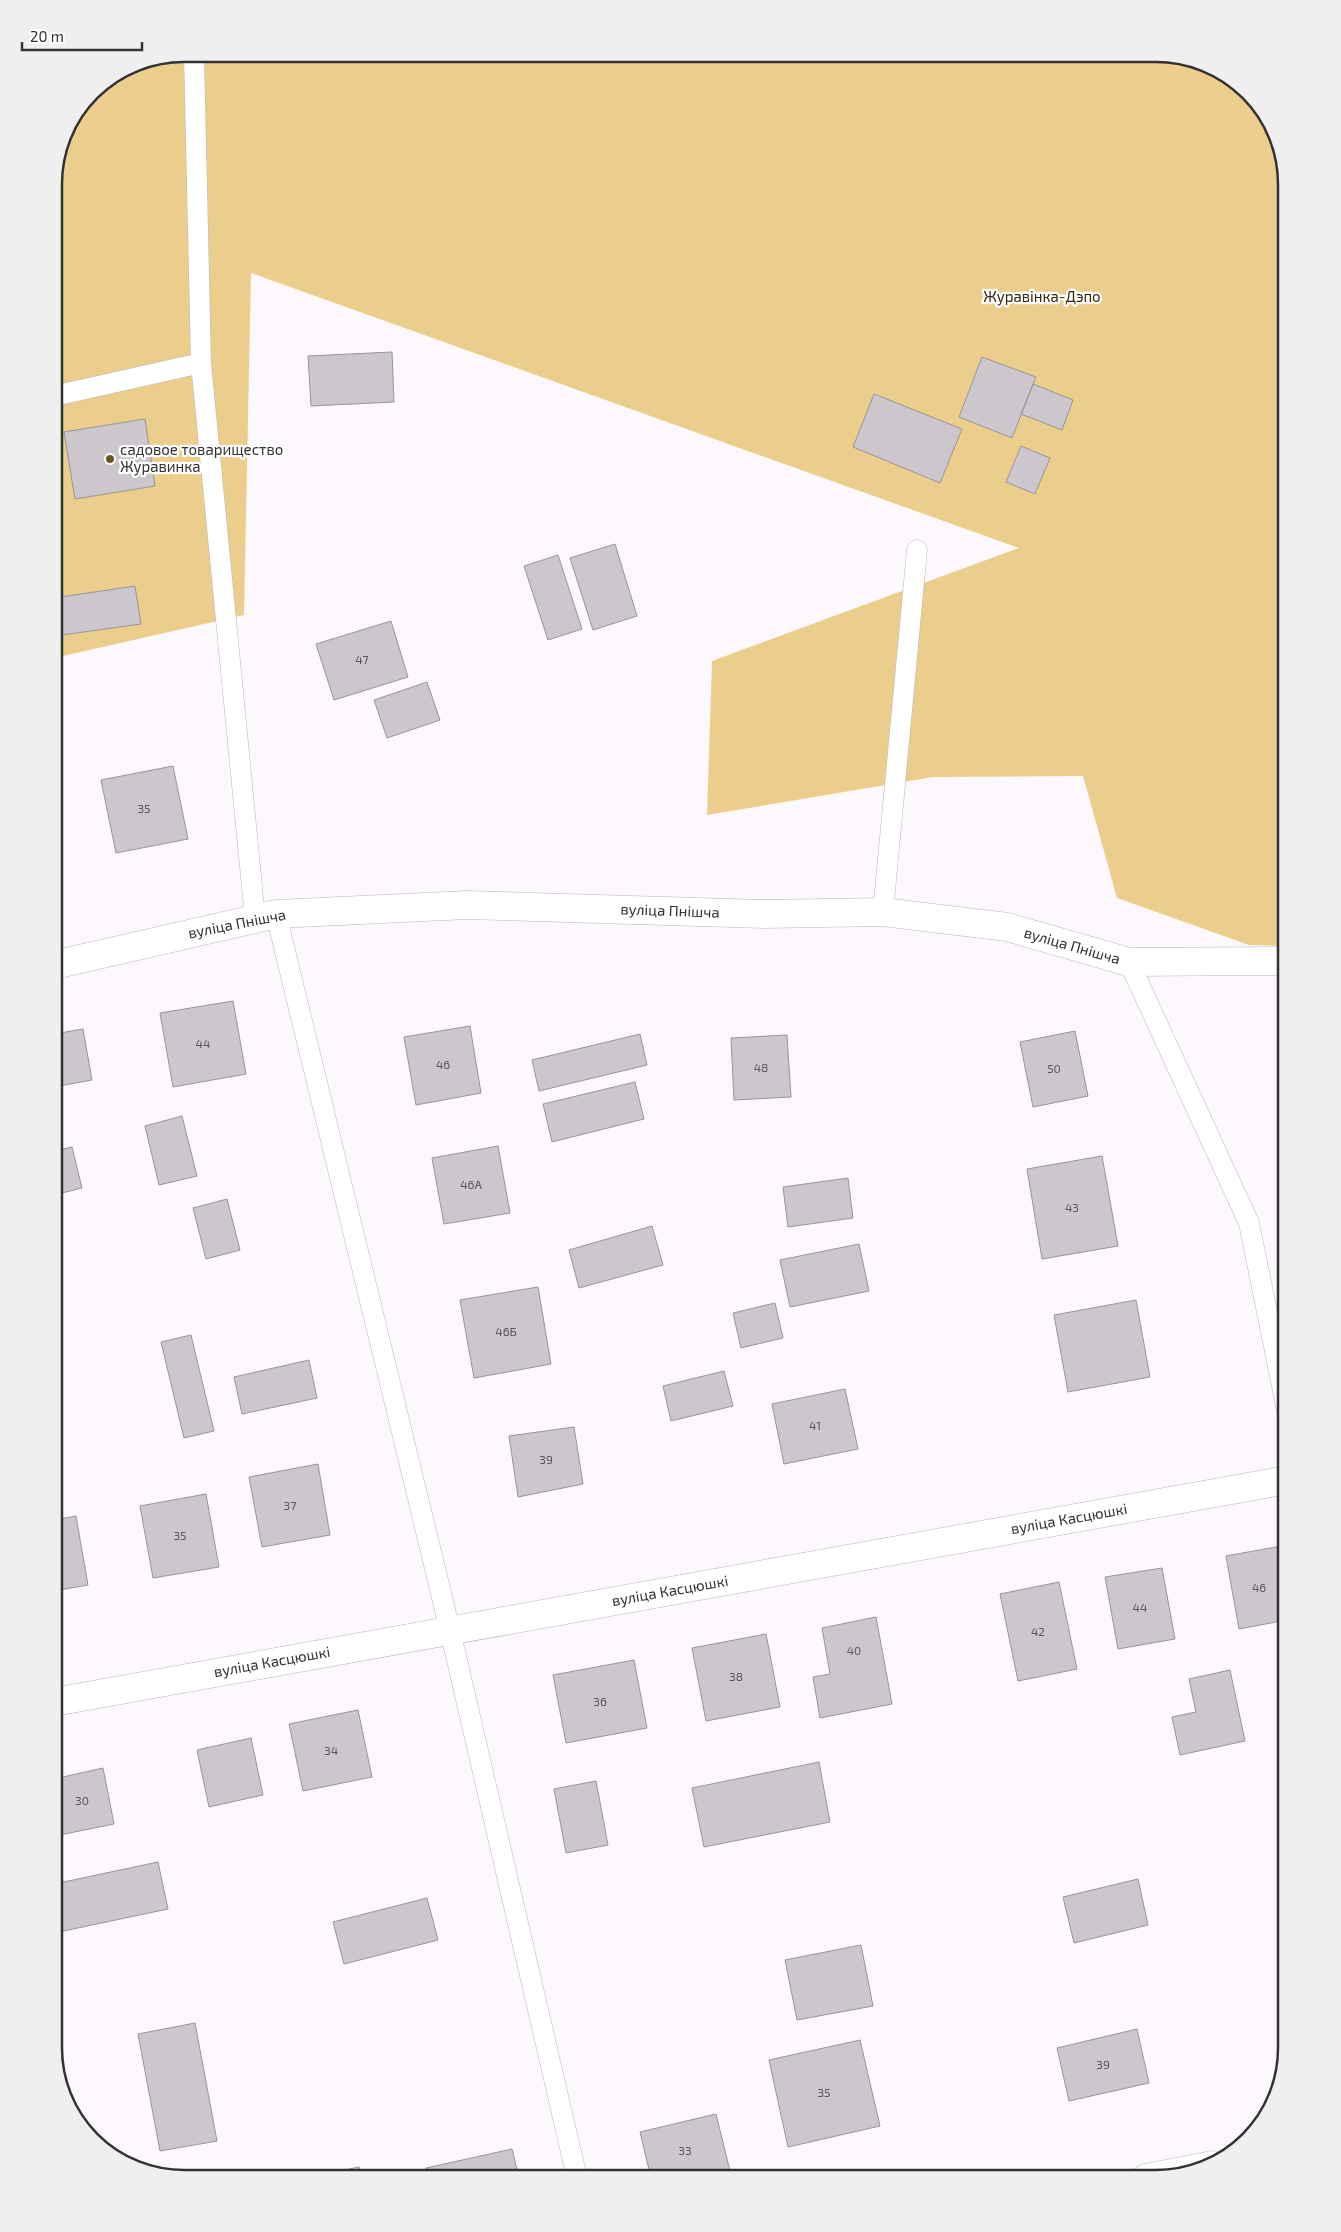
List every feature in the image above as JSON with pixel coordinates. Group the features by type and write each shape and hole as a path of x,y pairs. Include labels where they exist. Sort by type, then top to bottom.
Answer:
{"street":[{"name":"вуліца Пнішча","path":"63,963 266,916 467,905 765,914 883,912 1007,927 1129,962 1278,961"},
{"name":"вуліца Касцюшкі","path":"62,1701 1278,1482"}],"lane":[{"path":"194,62 201,363 266,916 450,1630 575,2169"},
{"path":"63,394 201,363"},
{"path":"883,912 917,550"},
{"path":"1129,962 1249,1223 1278,1366"}],"green space":[{"name":"Журавінка-Дэпо","path":"184,62 1165,63 1196,69 1224,83 1248,104 1266,130 1274,153 1278,184 1278,946 1249,945 1117,898 1083,776 933,777 707,815 712,661 1019,548 251,273 244,615 63,656 63,176 67,153 79,123 98,98 123,79 145,69"}],"building":[{"path":"392,352 394,402 311,406 308,356"},
{"path":"982,357 1036,377 1012,438 959,417"},
{"path":"1033,384 1073,400 1062,430 1021,414"},
{"path":"874,394 962,429 940,483 853,447"},
{"name":"садовое товарищество Журавинка","path":"145,419 155,486 75,499 64,432"},
{"path":"1021,446 1050,458 1035,494 1006,482"},
{"path":"615,544 637,616 593,630 570,558"},
{"path":"558,555 582,629 548,640 524,566"},
{"path":"135,586 141,624 63,635 63,597"},
{"path":"391,621 408,677 334,700 316,644"},
{"path":"427,682 440,720 387,738 374,700"},
{"path":"173,766 188,839 116,853 101,780"},
{"path":"233,1001 246,1074 173,1087 160,1013"},
{"path":"470,1026 481,1093 416,1105 404,1037"},
{"path":"83,1029 92,1080 63,1085 63,1033"},
{"path":"1075,1031 1088,1096 1033,1107 1020,1042"},
{"path":"640,1034 647,1065 539,1091 532,1060"},
{"path":"787,1035 791,1097 734,1100 731,1038"},
{"path":"635,1082 644,1119 552,1142 543,1104"},
{"path":"182,1116 197,1176 159,1185 145,1126"},
{"path":"498,1146 510,1213 444,1224 432,1158"},
{"path":"72,1147 82,1188 62,1193 62,1149"},
{"path":"1102,1156 1118,1246 1042,1259 1027,1169"},
{"path":"848,1178 853,1218 788,1227 783,1187"},
{"path":"227,1199 240,1250 206,1259 193,1208"},
{"path":"652,1226 663,1265 579,1288 569,1250"},
{"path":"859,1244 869,1291 790,1307 780,1260"},
{"path":"538,1287 551,1364 474,1378 460,1300"},
{"path":"1136,1300 1150,1377 1068,1392 1054,1315"},
{"path":"775,1303 783,1338 741,1348 733,1313"},
{"path":"191,1335 214,1431 184,1438 161,1342"},
{"path":"309,1360 317,1398 242,1414 234,1377"},
{"path":"724,1371 733,1406 671,1421 663,1386"},
{"path":"845,1389 858,1449 784,1464 772,1404"},
{"path":"574,1427 583,1484 518,1497 509,1436"},
{"path":"318,1464 330,1535 262,1547 249,1477"},
{"path":"206,1494 219,1567 153,1578 140,1506"},
{"path":"76,1516 88,1585 62,1590 62,1518"},
{"path":"1278,1547 1278,1622 1239,1629 1226,1556"},
{"path":"1162,1568 1175,1639 1118,1649 1105,1577"},
{"path":"1059,1582 1077,1669 1018,1681 1000,1594"},
{"path":"876,1617 892,1704 820,1718 813,1677 830,1674 822,1628"},
{"path":"766,1634 780,1707 706,1721 692,1648"},
{"path":"634,1660 647,1728 566,1743 553,1675"},
{"path":"1230,1670 1245,1741 1180,1755 1172,1717 1196,1712 1189,1679"},
{"path":"358,1710 372,1777 303,1791 289,1724"},
{"path":"251,1738 263,1795 209,1807 197,1750"},
{"path":"819,1762 830,1822 704,1847 692,1788"},
{"path":"103,1768 114,1824 62,1835 62,1777"},
{"path":"596,1781 608,1845 566,1853 554,1789"},
{"path":"158,1862 168,1909 62,1931 62,1882"},
{"path":"1138,1879 1148,1925 1074,1943 1063,1897"},
{"path":"427,1898 438,1940 344,1964 333,1922"},
{"path":"861,1945 873,2006 797,2020 785,1960"},
{"path":"195,2023 217,2141 160,2151 138,2034"},
{"path":"1137,2029 1149,2083 1069,2101 1057,2048"},
{"path":"860,2040 880,2126 788,2147 769,2060"},
{"path":"716,2114 730,2170 649,2169 640,2132"},
{"path":"512,2149 517,2169 426,2169"}],"place":[{"name":"садовое товарищество Журавинка","path":"110,459"}]}
